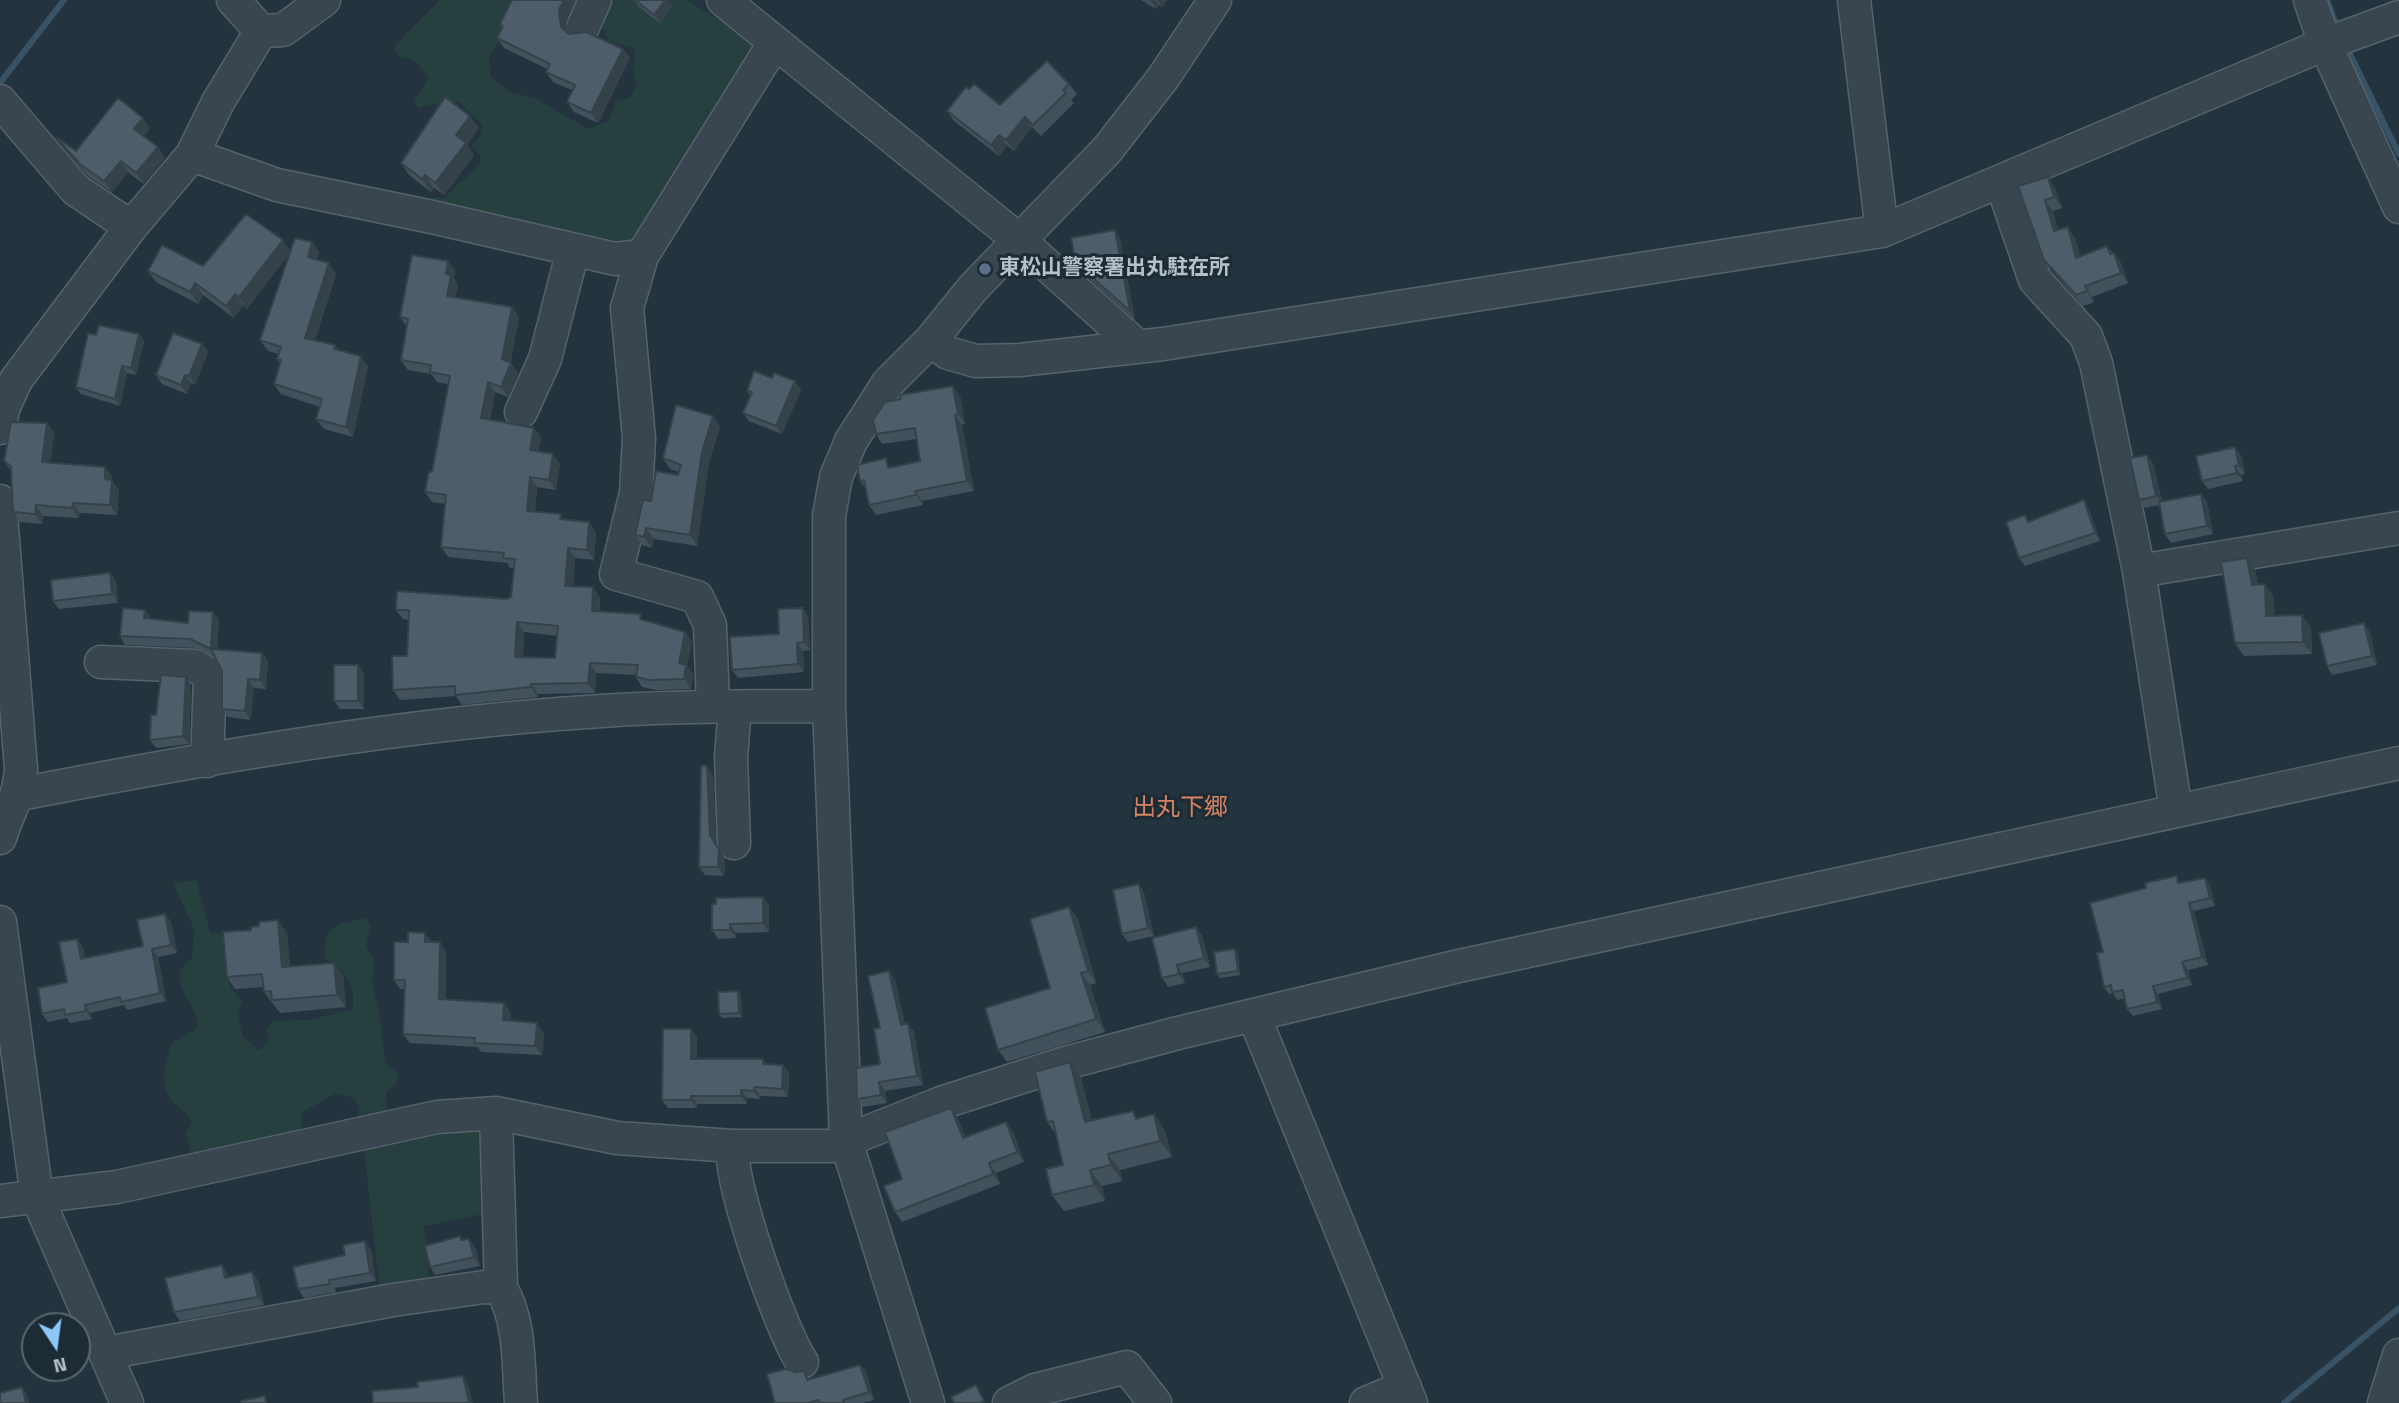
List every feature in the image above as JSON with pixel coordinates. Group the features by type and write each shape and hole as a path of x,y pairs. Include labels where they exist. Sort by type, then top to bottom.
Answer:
{"street":[{"path":"233,0 261,30 283,30 324,0"},
{"path":"723,0 1019,240 1136,345"},
{"path":"928,1403 846,1141 829,706 829,516 836,477 851,442 888,383 931,340 972,288 1107,150 1163,78 1215,0"},
{"path":"1854,0 1882,231"},
{"path":"2310,0 2325,44 2399,207"},
{"path":"931,340 948,353 976,361 1020,360 1163,344 1882,231 2325,44 2399,17"},
{"path":"0,428 3,409 16,380 131,227 192,155 218,102 261,30"},
{"path":"734,843 731,757 710,625 697,597 667,586 617,574 636,494 639,438 627,308 642,256 775,42"},
{"path":"0,101 76,190 131,227"},
{"path":"192,155 277,185 615,259 642,256"},
{"path":"2001,181 2035,280 2086,335 2096,363 2139,571 2176,811"},
{"path":"521,412 545,359 573,250"},
{"path":"0,501 21,769 20,794 0,838"},
{"path":"2139,571 2399,528"},
{"path":"101,662 195,666 207,673 210,679 207,761"},
{"path":"20,794 207,761 408,730 601,711 724,706 829,706"},
{"path":"0,1201 130,1185 438,1117 496,1112 617,1138 733,1146 832,1146 941,1103 1062,1064 1254,1016 1459,966 2399,763"},
{"path":"0,922 37,1197 127,1403"},
{"path":"1254,1016 1408,1395 1366,1403"},
{"path":"496,1112 501,1288 510,1304 515,1326 521,1403"},
{"path":"733,1146 733,1170 761,1260 783,1322 803,1362"},
{"path":"106,1353 393,1300 484,1287 501,1288"},
{"path":"2384,1403 2399,1355"},
{"path":"1009,1403 1035,1390 1127,1367 1154,1403"}],"green space":[{"path":"440,0 523,0 489,58 491,77 509,92 534,98 588,129 609,121 616,101 630,98 637,83 633,69 636,49 610,41 600,24 613,0 687,0 749,39 756,53 717,101 717,113 636,252 434,204 434,197 444,198 480,164 480,154 471,147 481,134 482,125 459,102 442,102 419,108 414,101 429,77 415,61 398,56 394,47"},
{"path":"196,880 210,932 223,934 227,976 242,1001 238,1012 242,1036 259,1051 269,1039 266,1028 274,1021 310,1020 353,1009 351,986 340,969 326,959 325,940 339,925 365,918 371,928 366,945 375,963 373,983 385,1059 387,1065 397,1071 397,1082 386,1092 386,1111 374,1120 358,1118 359,1107 354,1098 336,1093 303,1112 298,1141 207,1155 191,1153 186,1134 192,1122 168,1096 164,1082 171,1044 198,1027 197,1019 182,988 179,971 192,959 194,929 173,883"},
{"path":"484,1122 488,1213 424,1226 429,1282 380,1292 363,1140"}],"building":[{"path":"512,0 564,0 559,10 561,27 569,34 586,32 623,49 591,113 567,102 575,85 546,72 550,64 497,38 503,26 500,24"},
{"path":"635,0 665,0 654,15"},
{"path":"1047,61 1069,84 1063,90 1066,93 1033,125 1025,117 1006,140 999,135 991,145 947,111 966,87 969,89 974,84 1000,105"},
{"path":"445,97 470,116 456,135 466,143 435,183 425,175 422,179 401,163"},
{"path":"118,98 143,118 134,129 158,147 136,173 121,161 104,181 81,165 56,137 76,151"},
{"path":"2048,177 2054,197 2045,200 2054,231 2068,227 2076,258 2107,246 2110,254 2114,253 2121,273 2085,286 2087,291 2076,295 2044,260 2018,186"},
{"path":"246,214 283,240 239,297 235,294 226,306 195,283 190,292 148,271 162,245 203,266"},
{"path":"1115,230 1130,311 1076,263 1071,238"},
{"path":"295,238 312,242 308,257 329,263 305,338 335,345 334,349 361,356 346,427 316,419 322,399 274,384 281,360 277,359 281,347 260,340"},
{"path":"412,255 448,261 446,274 451,275 447,296 512,307 502,359 511,363 501,387 488,382 481,418 534,428 530,450 553,454 549,480 530,477 527,511 561,514 560,519 589,522 587,550 568,548 565,586 593,587 592,611 641,614 640,619 685,632 679,663 686,665 684,679 649,680 636,677 638,665 590,663 588,683 531,684 531,687 455,695 455,686 393,690 392,656 407,656 409,610 396,610 397,591 506,599 511,597 515,559 503,558 504,553 441,547 446,495 425,492 429,471 432,472 450,376 430,372 431,365 401,360 408,319 400,317","holes":["517,622 558,626 555,658 515,657"]},
{"path":"99,325 139,334 131,368 122,366 115,399 76,387 88,333 96,335"},
{"path":"173,333 202,344 189,376 185,375 181,385 156,375"},
{"path":"754,371 772,378 774,373 795,381 776,426 743,413 752,392 747,391"},
{"path":"953,386 958,414 955,415 967,481 915,491 916,495 869,505 864,480 860,481 857,465 886,458 888,468 920,461 915,428 876,434 873,420 885,402 901,399 900,395"},
{"path":"676,405 713,416 702,452 690,535 646,528 644,537 635,535 643,500 651,501 656,471 678,475 681,465 663,458"},
{"path":"11,422 47,423 42,462 105,467 105,479 112,480 110,505 73,503 72,508 36,505 35,514 13,512 11,466 4,461"},
{"path":"2235,447 2239,465 2235,466 2237,473 2202,481 2196,456"},
{"path":"2147,455 2156,496 2139,500 2130,458"},
{"path":"2201,494 2207,526 2165,534 2159,502"},
{"path":"2084,500 2095,533 2019,558 2006,522 2025,515 2028,522"},
{"path":"2247,558 2252,585 2265,584 2266,616 2302,615 2303,642 2235,643 2221,562"},
{"path":"110,573 112,594 53,601 51,580"},
{"path":"123,608 145,610 144,618 188,623 189,611 213,612 211,649 190,639 120,636"},
{"path":"803,608 804,642 797,643 798,664 732,670 730,637 779,634 778,609"},
{"path":"2364,623 2372,656 2327,666 2319,633"},
{"path":"211,649 262,653 260,680 248,679 245,711 222,709 222,671"},
{"path":"334,665 358,665 358,701 334,701"},
{"path":"161,675 186,677 183,736 150,740 151,715 156,715"},
{"path":"701,766 707,766 710,835 719,850 718,867 699,867"},
{"path":"2177,876 2178,883 2205,878 2210,898 2189,903 2202,957 2182,962 2187,978 2153,986 2157,1002 2127,1009 2123,990 2112,992 2111,985 2104,987 2097,953 2103,952 2090,903 2146,888 2145,883"},
{"path":"1139,884 1148,928 1122,934 1113,890"},
{"path":"763,897 763,923 730,924 730,930 712,930 712,904 716,904 716,898"},
{"path":"1069,907 1088,971 1081,973 1096,1019 998,1050 985,1008 1050,988 1030,919"},
{"path":"165,914 171,945 152,949 160,993 121,1002 120,997 85,1005 86,1011 65,1015 64,1009 42,1014 38,988 67,982 59,942 77,939 81,959 143,946 137,920"},
{"path":"278,920 282,967 334,963 337,995 272,1000 271,991 264,992 262,974 227,977 223,932 251,930 251,927 259,926 259,922"},
{"path":"1196,927 1204,958 1177,965 1179,974 1162,978 1152,938"},
{"path":"408,932 425,933 425,942 440,942 439,999 504,1003 503,1020 537,1023 535,1046 474,1043 475,1038 403,1034 405,980 394,980 394,942 408,942"},
{"path":"1235,949 1238,971 1217,974 1214,952"},
{"path":"889,971 901,1025 908,1023 917,1076 879,1082 881,1095 857,1099 856,1068 880,1064 874,1029 880,1028 868,976"},
{"path":"738,991 739,1013 719,1014 718,992"},
{"path":"663,1029 691,1029 691,1059 763,1059 763,1064 783,1065 782,1089 754,1087 754,1091 741,1090 741,1096 691,1096 691,1100 662,1100"},
{"path":"1070,1062 1085,1122 1133,1111 1136,1119 1154,1114 1160,1141 1108,1154 1111,1165 1090,1170 1094,1185 1052,1195 1046,1169 1063,1165 1053,1121 1047,1122 1035,1072"},
{"path":"951,1108 963,1138 1006,1122 1017,1152 989,1163 993,1174 895,1212 884,1186 902,1179 885,1132"},
{"path":"460,1236 461,1240 469,1239 474,1257 430,1267 425,1246"},
{"path":"365,1241 370,1273 298,1289 293,1267 345,1255 343,1245"},
{"path":"222,1265 225,1278 252,1272 258,1297 174,1312 165,1278"},
{"path":"860,1365 869,1392 843,1400 844,1403 819,1403 819,1400 807,1403 775,1403 767,1374 786,1369 804,1371 807,1380"},
{"path":"463,1376 469,1403 373,1403 372,1391 418,1387 417,1382"},
{"path":"976,1385 984,1401 954,1403 951,1397"},
{"path":"22,1387 26,1403 0,1403 0,1393"},
{"path":"265,1396 266,1403 241,1401"}],"waterway":[{"path":"0,83 64,0"},
{"path":"2327,0 2338,30"},
{"path":"2346,46 2399,154"},
{"path":"2284,1403 2399,1308"}],"place":[{"name":"東松山警察署出丸駐在所","path":"985,269"}],"district":[{"name":"出丸下郷","path":"1180,809"}]}
